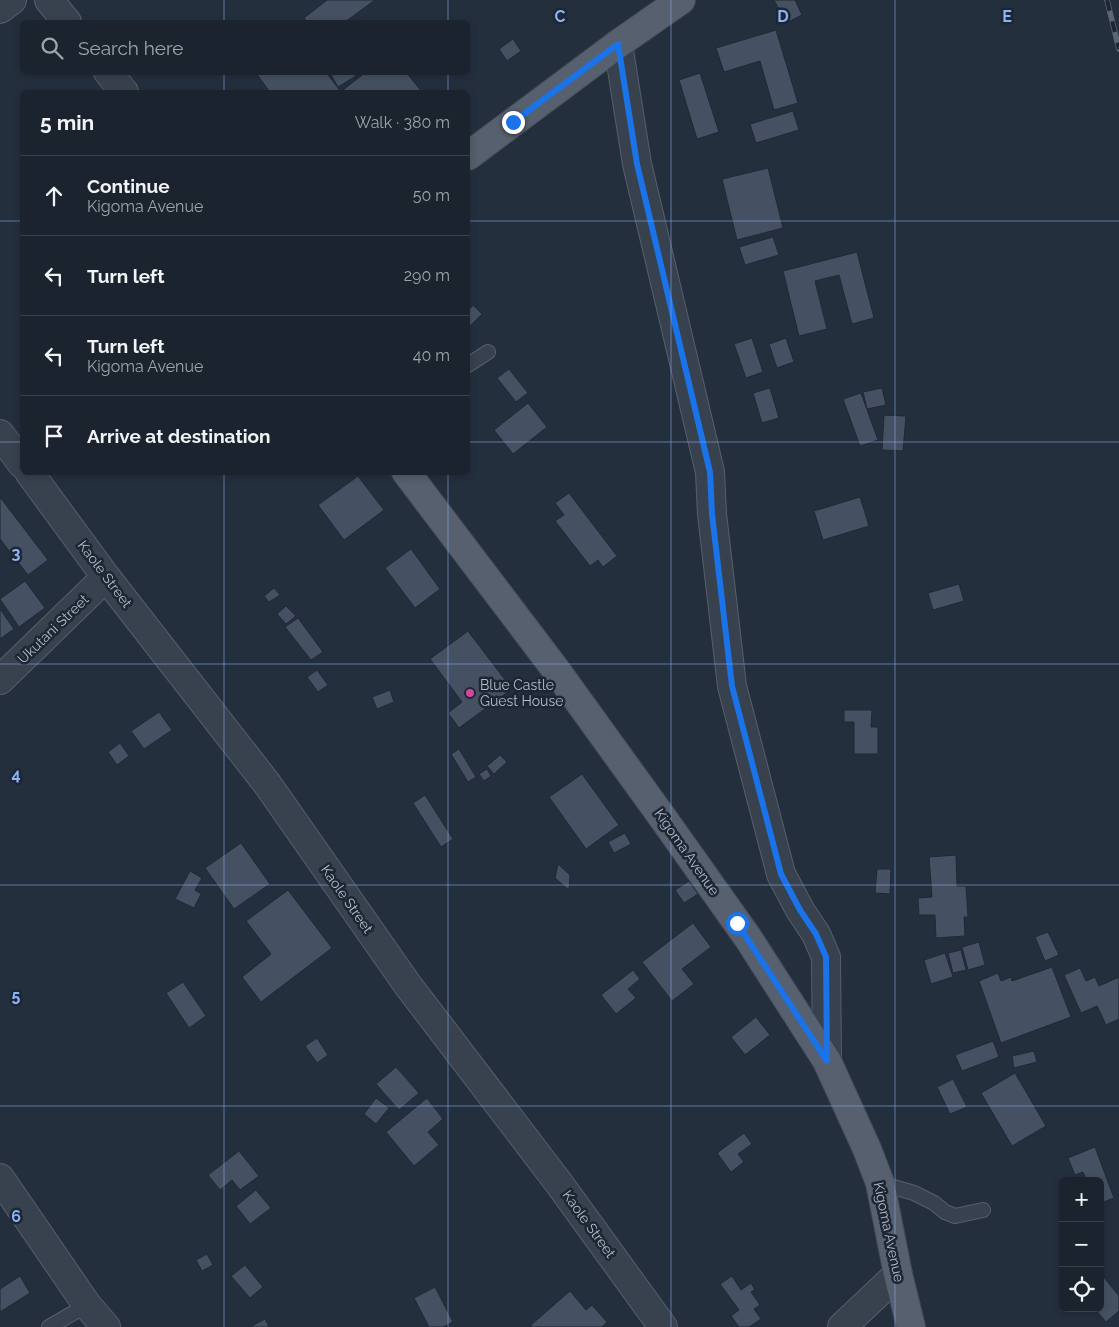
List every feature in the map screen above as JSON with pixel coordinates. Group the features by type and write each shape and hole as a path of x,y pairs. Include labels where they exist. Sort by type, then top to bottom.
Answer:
{"main road":[{"path":"470,155 618,44 681,0"},
{"name":"Kigoma Avenue","path":"408,475 556,670 665,821 748,938 827,1061 867,1149 880,1183 898,1274 911,1327"}],"street":[{"path":"0,9 12,0"},
{"path":"49,0 65,20"},
{"path":"618,44 637,164 710,472 712,514 732,686 781,874 800,910 816,934 826,957 827,1061"},
{"path":"110,75 122,90"},
{"name":"Kaole Street","path":"0,434 20,458"},
{"name":"Kaole Street","path":"34,475 106,577 268,785 406,984 558,1182 663,1327"},
{"name":"Ukutani Street","path":"0,680 106,577"},
{"path":"0,1178 87,1316 106,1327"},
{"path":"842,1327 898,1274"}],"lane":[{"path":"470,364 488,352"},
{"path":"880,1183 914,1193 955,1216 983,1210"},
{"path":"49,1327 87,1316"}],"building":[{"path":"327,0 375,0 348,20 306,20 304,18"},
{"path":"774,0 795,0 802,15 786,23"},
{"path":"776,30 798,103 774,110 760,61 724,72 716,48"},
{"path":"513,39 521,51 507,61 499,49"},
{"path":"700,73 719,132 697,139 679,80"},
{"path":"257,75 328,75 340,90 268,90"},
{"path":"331,75 356,76 338,87"},
{"path":"362,75 408,75 420,90 343,90"},
{"path":"793,111 799,130 756,143 750,124"},
{"path":"768,168 783,228 737,240 722,179"},
{"path":"773,237 779,255 745,265 739,247"},
{"path":"857,252 874,318 852,324 839,275 815,281 827,329 799,336 783,271"},
{"path":"473,305 482,314 470,326 470,309"},
{"path":"752,338 763,372 746,378 734,344"},
{"path":"786,338 794,362 777,368 769,344"},
{"path":"509,369 528,393 516,402 497,378"},
{"path":"770,388 779,418 762,423 753,393"},
{"path":"882,388 886,405 867,409 863,392"},
{"path":"861,393 878,440 860,446 843,399"},
{"path":"528,403 547,427 513,454 494,430"},
{"path":"884,415 906,416 903,451 882,450"},
{"path":"358,476 384,510 344,540 318,505"},
{"path":"569,493 617,556 603,567 598,560 590,566 555,521 564,515 555,503"},
{"path":"0,497 48,560 28,575 0,539"},
{"path":"860,497 869,526 823,540 814,511"},
{"path":"411,549 440,589 415,608 385,568"},
{"path":"25,581 45,608 19,627 0,599"},
{"path":"959,584 964,601 933,610 928,593"},
{"path":"274,588 280,595 269,602 264,596"},
{"path":"286,606 296,616 286,624 277,614"},
{"path":"0,609 14,629 0,639"},
{"path":"298,618 323,652 311,660 285,627"},
{"path":"468,631 512,689 459,728 448,713 462,702 430,659"},
{"path":"317,670 328,685 318,692 307,677"},
{"path":"390,690 394,702 377,709 372,697"},
{"path":"844,710 872,710 871,727 878,727 878,754 854,754 854,722 844,722"},
{"path":"159,712 172,730 144,749 131,731"},
{"path":"120,743 129,756 117,765 108,752"},
{"path":"459,749 476,777 468,782 451,754"},
{"path":"500,755 507,762 494,774 487,766"},
{"path":"487,769 491,776 484,781 479,774"},
{"path":"582,774 619,825 586,849 549,797"},
{"path":"425,795 453,839 441,847 413,803"},
{"path":"625,833 631,844 614,853 608,842"},
{"path":"241,843 270,884 234,909 205,868"},
{"path":"956,855 957,886 966,886 968,917 964,917 965,936 936,938 935,915 919,915 918,898 932,897 929,857"},
{"path":"558,864 570,875 569,890 555,878"},
{"path":"877,869 891,869 890,894 875,893"},
{"path":"190,871 202,878 195,890 201,894 194,908 175,899"},
{"path":"689,881 698,894 684,903 675,890"},
{"path":"288,890 332,948 261,1002 242,977 271,954 246,921"},
{"path":"693,923 711,947 682,969 694,984 672,1001 642,962"},
{"path":"1048,932 1059,955 1045,961 1035,937"},
{"path":"979,942 985,965 968,970 962,947"},
{"path":"961,950 966,970 953,973 948,953"},
{"path":"945,953 953,977 931,984 924,960"},
{"path":"1052,967 1071,1017 1001,1043 979,981 998,973 1001,981 1011,977 1012,981"},
{"path":"1080,968 1086,981 1095,977 1099,986 1119,977 1119,1019 1106,1025 1097,1006 1081,1013 1064,975"},
{"path":"633,970 640,979 628,989 636,998 616,1014 601,995"},
{"path":"183,982 206,1016 189,1028 166,993"},
{"path":"756,1017 770,1035 745,1055 731,1037"},
{"path":"317,1038 328,1055 317,1063 305,1046"},
{"path":"993,1041 999,1057 962,1071 955,1055"},
{"path":"1034,1051 1037,1062 1014,1068 1012,1056"},
{"path":"396,1067 419,1093 399,1110 376,1084"},
{"path":"1015,1073 1046,1126 1012,1146 981,1093"},
{"path":"953,1079 967,1107 950,1114 937,1087"},
{"path":"376,1098 389,1108 376,1124 364,1114"},
{"path":"427,1098 443,1119 428,1132 439,1145 414,1166 386,1132"},
{"path":"744,1133 752,1144 738,1154 744,1162 731,1172 717,1153"},
{"path":"1095,1147 1114,1198 1104,1202 1104,1177 1085,1177 1083,1172 1075,1175 1068,1158"},
{"path":"239,1151 259,1176 240,1190 232,1180 220,1190 208,1175"},
{"path":"256,1190 271,1208 250,1224 236,1206"},
{"path":"207,1254 213,1265 202,1271 196,1260"},
{"path":"245,1265 263,1287 250,1298 231,1276"},
{"path":"20,1276 30,1293 0,1312 0,1289"},
{"path":"732,1276 741,1290 751,1283 755,1290 751,1292 760,1305 754,1309 761,1319 749,1327 739,1327 731,1316 739,1310 720,1284"},
{"path":"1104,1277 1119,1296 1119,1311 1106,1322 1097,1312 1104,1312"},
{"path":"435,1287 453,1322 443,1327 429,1327 414,1298"},
{"path":"570,1291 586,1310 592,1305 607,1322 602,1327 532,1327 531,1325"},
{"path":"265,1319 269,1327 250,1327"}],"railway":[{"path":"1107,0 1119,49"}],"place":[{"name":"Blue Castle Guest House","path":"470,693"}],"route":[{"path":"513,122 618,44 637,164 710,472 712,514 732,686 781,874 800,910 816,934 826,957 827,1061 737,923"}]}
